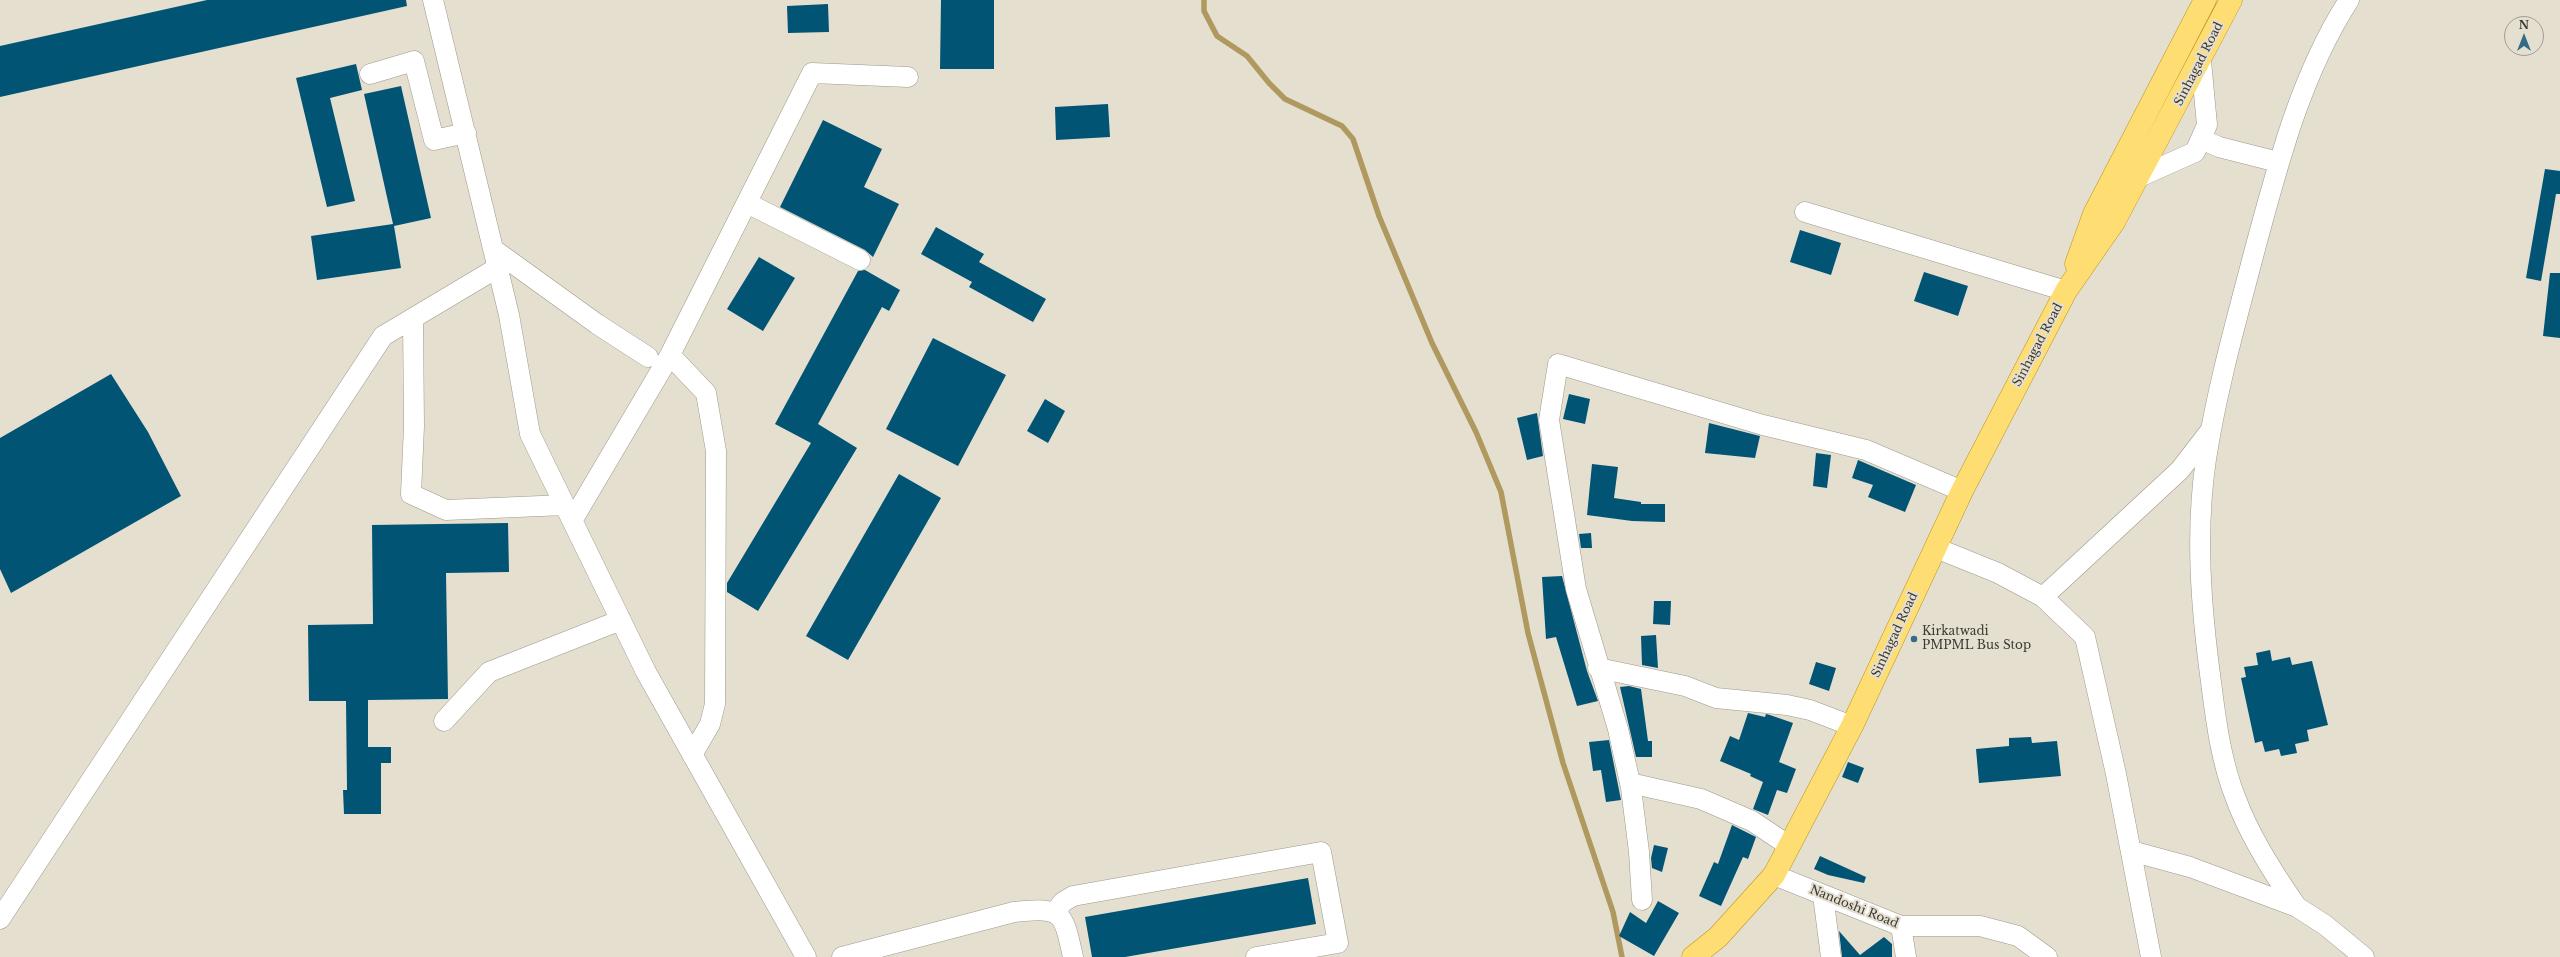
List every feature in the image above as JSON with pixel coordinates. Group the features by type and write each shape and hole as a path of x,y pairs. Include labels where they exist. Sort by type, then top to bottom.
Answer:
{"main road":[{"name":"Sinhagad Road","path":"2066,291 2094,214 2205,0"},
{"name":"Sinhagad Road","path":"1693,957 1718,937 1774,875 1788,845 1852,726 1962,490 2066,291 2114,222 2201,61 2231,0"}],"street":[{"path":"433,0 509,315 530,434 646,672 806,957"},
{"path":"2297,907 2272,872 2236,799 2218,734 2202,615 2199,536 2204,487 2213,428 2229,346 2278,162 2300,102 2334,24 2349,0"},
{"path":"370,74 414,60 434,140 466,133"},
{"path":"2139,177 2195,152 2207,125 2201,61"},
{"path":"568,513 670,355 812,73 908,77"},
{"path":"2200,139 2219,147 2278,162"},
{"path":"747,203 860,260"},
{"path":"1806,212 2066,291"},
{"path":"0,919 383,336 413,318 495,259"},
{"path":"495,259 648,357"},
{"path":"413,318 414,426 411,494 446,510 568,513"},
{"path":"670,355 706,393 716,451 715,704 710,724 692,755"},
{"path":"1642,900 1639,852 1630,780 1618,728 1598,668 1576,589 1549,420 1558,364 1763,425 1866,450 1962,490"},
{"path":"2044,597 2180,470 2213,428"},
{"path":"2180,470 2204,487"},
{"path":"1936,548 1998,573 2044,597 2085,636 2131,851 2151,957"},
{"path":"444,721 489,672 621,620"},
{"path":"1598,668 1685,686 1716,698 1788,705 1810,710 1852,726"},
{"path":"1630,780 1630,783 1701,799 1752,820 1788,845"},
{"path":"2131,851 2190,866 2297,907 2364,957"},
{"path":"1055,912 1063,902 1072,896 1321,852 1338,943 1256,957"},
{"name":"Nandoshi Road","path":"1774,875 1901,926 1980,926 2018,936 2047,957"},
{"path":"1823,895 1831,957"},
{"path":"842,957 1014,912 1043,909 1055,912 1066,927 1073,957"},
{"path":"1901,926 1906,957"}],"building":[{"path":"207,0 406,0 407,6 0,97 0,46"},
{"path":"941,0 994,0 994,69 940,69"},
{"path":"828,4 829,32 788,33 787,6"},
{"path":"356,64 362,90 330,98 355,201 327,207 296,78"},
{"path":"401,86 431,218 394,226 401,268 317,280 311,236 393,224 364,94"},
{"path":"1108,104 1110,137 1056,140 1055,107"},
{"path":"823,120 882,149 864,187 899,204 873,257 865,250 780,207"},
{"path":"2545,169 2560,171 2560,194 2556,194 2541,281 2526,278"},
{"path":"936,227 984,254 979,262 1046,299 1033,322 969,287 972,282 921,254"},
{"path":"1800,230 1841,243 1831,275 1790,262"},
{"path":"759,257 795,278 763,331 727,309"},
{"path":"865,270 900,290 889,311 882,307 818,424 857,448 758,611 727,592 727,583 811,443 775,424 858,271"},
{"path":"1924,272 1968,286 1958,316 1914,301"},
{"path":"2550,273 2560,273 2560,338 2543,336"},
{"path":"933,338 1006,375 958,466 886,429"},
{"path":"111,374 148,432 181,496 11,593 0,569 0,438"},
{"path":"1569,394 1590,399 1585,424 1563,419"},
{"path":"1045,399 1065,411 1048,443 1027,431"},
{"path":"1537,413 1543,456 1527,460 1517,418"},
{"path":"1709,423 1760,436 1755,458 1705,453"},
{"path":"1816,453 1831,455 1827,488 1813,486"},
{"path":"1858,460 1916,485 1905,512 1868,497 1873,485 1852,478"},
{"path":"1592,464 1618,467 1614,498 1641,502 1641,504 1665,504 1665,522 1632,521 1587,515"},
{"path":"899,474 941,498 848,660 806,636"},
{"path":"508,523 509,572 446,573 448,699 368,700 368,747 391,747 391,763 381,763 381,814 344,814 343,790 347,790 346,701 309,701 308,625 373,624 372,525"},
{"path":"1591,533 1592,548 1581,548 1579,534"},
{"path":"1562,576 1587,671 1598,701 1577,706 1556,637 1546,639 1542,577"},
{"path":"1654,601 1671,601 1670,625 1653,624"},
{"path":"1656,635 1658,668 1642,665 1641,636"},
{"path":"2270,650 2272,661 2290,657 2292,665 2312,661 2328,725 2307,730 2309,741 2295,744 2297,753 2281,756 2279,749 2265,752 2262,741 2255,743 2241,678 2246,677 2244,667 2258,665 2256,653"},
{"path":"1816,662 1836,668 1829,691 1809,684"},
{"path":"1629,686 1641,689 1648,741 1652,741 1652,757 1636,757 1620,687"},
{"path":"1748,713 1765,717 1766,714 1793,723 1779,762 1796,769 1787,793 1777,790 1768,815 1753,809 1763,782 1750,776 1751,774 1720,761 1730,736 1739,740"},
{"path":"2031,737 2032,743 2057,741 2061,776 1979,783 1976,749 2009,746 2009,738"},
{"path":"1609,740 1621,800 1606,802 1601,770 1593,771 1589,742"},
{"path":"1848,762 1864,768 1858,783 1842,777"},
{"path":"1732,825 1756,837 1748,859 1743,857 1721,906 1699,896 1714,862 1718,864"},
{"path":"1654,845 1668,848 1662,872 1652,868 1651,858"},
{"path":"1820,856 1866,877 1864,883 1828,875 1814,869"},
{"path":"1308,878 1316,924 1125,957 1092,957 1085,917"},
{"path":"1658,901 1679,913 1654,956 1619,936 1630,912 1646,923"},
{"path":"1839,931 1860,955 1884,937 1892,944 1892,957 1842,957"}],"waterway":[{"path":"1204,0 1204,11 1217,36 1247,56 1269,83 1285,99 1342,126 1353,139 1379,216 1432,343 1476,432 1501,492 1528,633 1563,763 1613,912 1622,957"}],"place":[{"name":"Kirkatwadi PMPML Bus Stop","path":"1914,639"}]}
